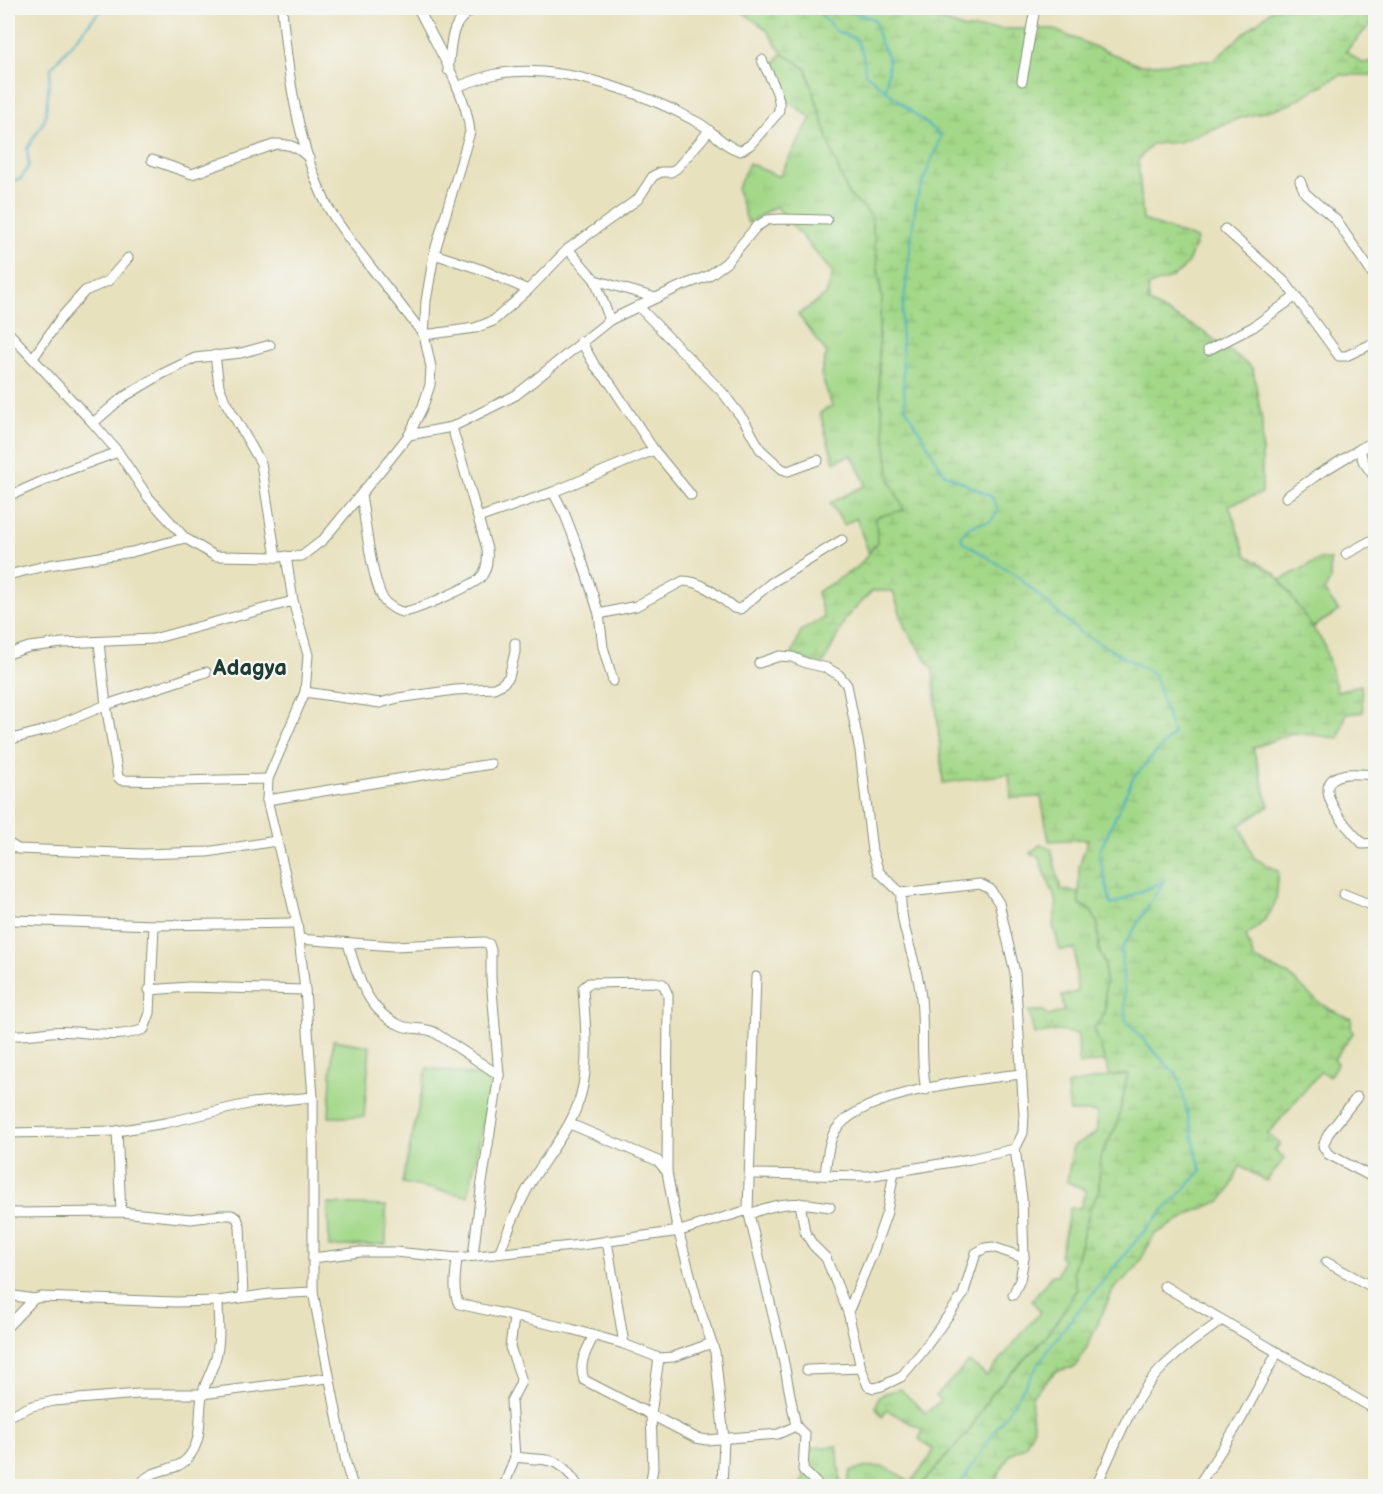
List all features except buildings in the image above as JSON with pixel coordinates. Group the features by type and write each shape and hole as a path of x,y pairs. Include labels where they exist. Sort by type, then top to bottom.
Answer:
{"street":[{"path":"282,8 285,52 297,110 309,158 327,205 342,230 424,335"},
{"path":"8,332 118,452 148,497 185,538 215,556 281,557 302,556 323,540 409,435 430,385 431,367 424,335 426,301 434,254 470,132 469,119 457,87 418,8"},
{"path":"448,70 454,26 461,16 477,8"},
{"path":"1022,81 1035,8"},
{"path":"457,87 498,74 534,72 581,78 637,94 664,105 701,124 732,149 740,152 750,145 778,113 780,107 762,60"},
{"path":"424,335 483,326 493,321 528,290 568,249 638,199 653,176 661,172 671,172 677,168 710,130"},
{"path":"152,160 192,174 276,144 291,144 309,158"},
{"path":"1300,182 1305,193 1336,220 1376,279"},
{"path":"409,435 452,427 516,395 610,320 708,276 726,263 756,227 767,220 826,220"},
{"path":"1225,229 1285,282 1339,356 1346,356 1376,342"},
{"path":"568,249 595,280 610,320"},
{"path":"434,254 483,270 528,290"},
{"path":"33,358 60,319 85,291 108,281 128,258"},
{"path":"595,280 656,298"},
{"path":"1208,350 1253,327 1296,296"},
{"path":"638,306 723,393 745,422 760,449 782,469 788,471 818,460"},
{"path":"581,341 654,450 691,495"},
{"path":"93,423 122,398 162,374 195,358 241,353 270,345"},
{"path":"215,355 219,386 225,402 261,463 281,557 308,656 304,692 268,779 267,800 297,923 305,990 313,1097 313,1292 328,1378 353,1486"},
{"path":"361,495 369,545 381,596 397,611 405,612 424,606 480,578 488,557 452,427"},
{"path":"1286,497 1317,475 1376,440"},
{"path":"1360,449 1363,461 1376,479"},
{"path":"478,518 553,492 654,450"},
{"path":"8,494 16,493 63,472 118,452"},
{"path":"553,492 572,533 599,614 603,647 613,681"},
{"path":"8,575 49,565 132,552 185,538"},
{"path":"1346,554 1376,538"},
{"path":"599,614 636,606 683,581 692,581 704,586 735,609 740,609 771,583 842,540"},
{"path":"8,654 29,647 63,643 153,639 293,601"},
{"path":"99,643 106,705 118,777 121,780 268,779"},
{"path":"304,692 380,703 398,698 455,690 494,688 509,677 515,643"},
{"path":"759,663 780,656 792,657 827,668 839,675 847,685 860,751 872,851 879,872 901,893 902,913 920,991 921,1060 926,1090"},
{"path":"8,740 46,730 106,705 206,672"},
{"path":"267,800 491,764"},
{"path":"1376,775 1339,776 1332,781 1328,789 1328,798 1355,836 1363,844 1376,843"},
{"path":"8,843 18,849 142,854 207,852 276,841"},
{"path":"901,893 981,884 990,889 999,903 1015,973 1024,1114 1023,1133 1015,1149 1022,1198 1024,1258 1020,1280 1013,1295"},
{"path":"1344,894 1376,907"},
{"path":"14,920 154,925 297,923"},
{"path":"8,1035 29,1036 51,1032 113,1034 144,1029 150,1013 149,990 154,925"},
{"path":"299,939 394,946 484,942 489,944 499,1075 473,1256"},
{"path":"348,943 357,977 377,1010 402,1027 434,1032 499,1075"},
{"path":"756,977 749,1212 782,1353 796,1426 805,1435 803,1470 819,1486"},
{"path":"500,1253 511,1222 531,1183 570,1124 582,1092 587,1042 582,988 589,983 601,982 663,984 668,995 667,1172 676,1222 717,1361 724,1439 722,1486"},
{"path":"149,990 200,987 305,990"},
{"path":"825,1175 832,1138 838,1127 862,1109 926,1090 980,1079 1021,1074"},
{"path":"1357,1096 1328,1134 1323,1146 1328,1154 1376,1179"},
{"path":"8,1133 117,1131 165,1123 252,1103 313,1097"},
{"path":"570,1124 658,1161 667,1172"},
{"path":"117,1131 121,1212"},
{"path":"751,1174 868,1176 1015,1149"},
{"path":"848,1312 887,1212 894,1171"},
{"path":"313,1258 360,1252 395,1252 456,1258 680,1231 786,1203 830,1207"},
{"path":"800,1203 805,1232 825,1258 848,1312 861,1368 868,1386 874,1388 901,1377 963,1294 976,1253 984,1248 993,1247 1024,1258"},
{"path":"8,1213 121,1212 191,1219 232,1215 237,1218 240,1226 243,1297"},
{"path":"607,1241 624,1344"},
{"path":"456,1258 455,1290 459,1304 571,1329 624,1344 659,1358 673,1358 712,1343"},
{"path":"1326,1262 1376,1288"},
{"path":"1164,1286 1376,1410"},
{"path":"8,1295 34,1299 53,1296 175,1302 218,1301 313,1292"},
{"path":"8,1326 34,1299"},
{"path":"140,1486 148,1476 182,1463 188,1458 198,1439 201,1428 202,1394 219,1346 218,1301"},
{"path":"504,1486 515,1457 512,1401 521,1378 510,1347 514,1318"},
{"path":"1096,1486 1135,1406 1160,1371 1191,1342 1222,1320"},
{"path":"593,1337 582,1361 581,1371 584,1380 696,1438 707,1440 778,1434 796,1426"},
{"path":"1198,1486 1240,1421 1277,1353"},
{"path":"650,1486 653,1468 651,1414 659,1358"},
{"path":"807,1370 861,1368"},
{"path":"8,1416 54,1401 138,1394 202,1394 328,1378"},
{"path":"515,1457 554,1461 569,1472 578,1486"}],"green space":[{"path":"737,8 908,8 965,29 1052,29 1139,65 1213,60 1274,8 1375,8 1371,24 1346,51 1362,63 1375,61 1375,75 1340,75 1288,105 1237,119 1179,142 1152,144 1138,160 1143,220 1197,239 1190,259 1181,271 1168,279 1148,286 1149,303 1204,332 1253,369 1262,421 1262,493 1229,505 1246,555 1276,574 1324,644 1337,691 1361,685 1363,712 1346,714 1339,738 1292,733 1253,748 1269,806 1240,825 1254,858 1278,871 1277,893 1272,909 1263,922 1246,936 1254,958 1289,975 1312,997 1329,1009 1352,1019 1353,1033 1334,1059 1337,1064 1329,1077 1321,1071 1268,1134 1280,1144 1275,1150 1285,1158 1266,1181 1240,1166 1230,1189 1221,1201 1194,1212 1155,1234 1136,1268 1113,1290 1087,1347 1075,1367 1056,1371 1032,1396 1031,1415 1034,1427 1025,1446 1010,1454 992,1486 920,1486 970,1430 991,1394 1038,1346 1062,1314 1077,1288 1073,1272 1091,1206 1099,1190 1100,1158 1117,1125 1128,1074 1110,1076 1094,1028 1105,1014 1105,965 1099,950 1098,925 1092,912 1079,903 1079,867 1088,839 1049,841 1041,797 1011,798 1009,774 943,783 933,669 905,628 893,591 872,591 846,618 824,663 811,662 792,654 801,631 824,618 817,592 858,567 877,543 876,517 904,510 890,480 879,385 879,329 882,298 871,215 848,194 806,68 782,53 766,29"},
{"path":"782,53 806,68 848,194 871,215 882,299 879,329 879,385 890,480 904,510 869,553 856,518 844,525 830,503 866,485 852,455 834,462 820,413 832,406 821,374 827,353 798,315 826,295 833,273 776,206 748,223 737,189 749,163 779,177 811,118 786,99 773,66"},
{"path":"1321,559 1330,560 1330,580 1324,591 1339,611 1312,628 1280,580"},
{"path":"1040,845 1051,848 1061,890 1079,892 1080,903 1092,912 1098,925 1099,950 1105,965 1105,1014 1094,1028 1105,1061 1079,1065 1078,1034 1057,1031 1034,1035 1029,1011 1043,1011 1049,1016 1064,1011 1062,996 1077,992 1075,949 1060,950 1053,925 1057,903 1039,858 1030,853"},
{"path":"333,1040 370,1046 364,1117 329,1117"},
{"path":"427,1068 492,1078 468,1196 402,1183"},
{"path":"1128,1074 1117,1125 1100,1158 1099,1190 1091,1206 1073,1272 1077,1288 1062,1314 1038,1346 991,1394 970,1430 920,1486 847,1486 850,1471 876,1466 895,1472 910,1483 931,1456 933,1449 919,1439 923,1430 887,1410 882,1417 876,1407 878,1398 885,1393 900,1389 926,1413 940,1401 936,1396 969,1362 987,1376 1040,1312 1032,1300 1052,1275 1057,1275 1063,1259 1060,1256 1070,1208 1080,1208 1086,1190 1067,1182 1073,1146 1097,1133 1097,1112 1070,1112 1067,1085"},
{"path":"328,1204 386,1206 386,1244 329,1247"},
{"path":"837,1446 841,1486 802,1486 811,1448"}],"waterway":[{"path":"8,181 21,179 29,165 27,149 45,119 51,68 99,12 108,8"},
{"path":"815,8 836,31 856,39 863,55 865,73 941,136 916,200 901,325 905,407 944,473 992,497 998,510 991,521 971,526 961,535 963,542 1016,575 1078,631 1154,674 1173,734 1133,778 1099,853 1111,905 1164,881 1121,950 1126,1021 1179,1078 1201,1171 1139,1237 1056,1338 959,1486"},
{"path":"817,8 848,11 874,19 880,42 889,59 886,90"}],"district":[{"name":"Adagya","path":"250,667"}]}
